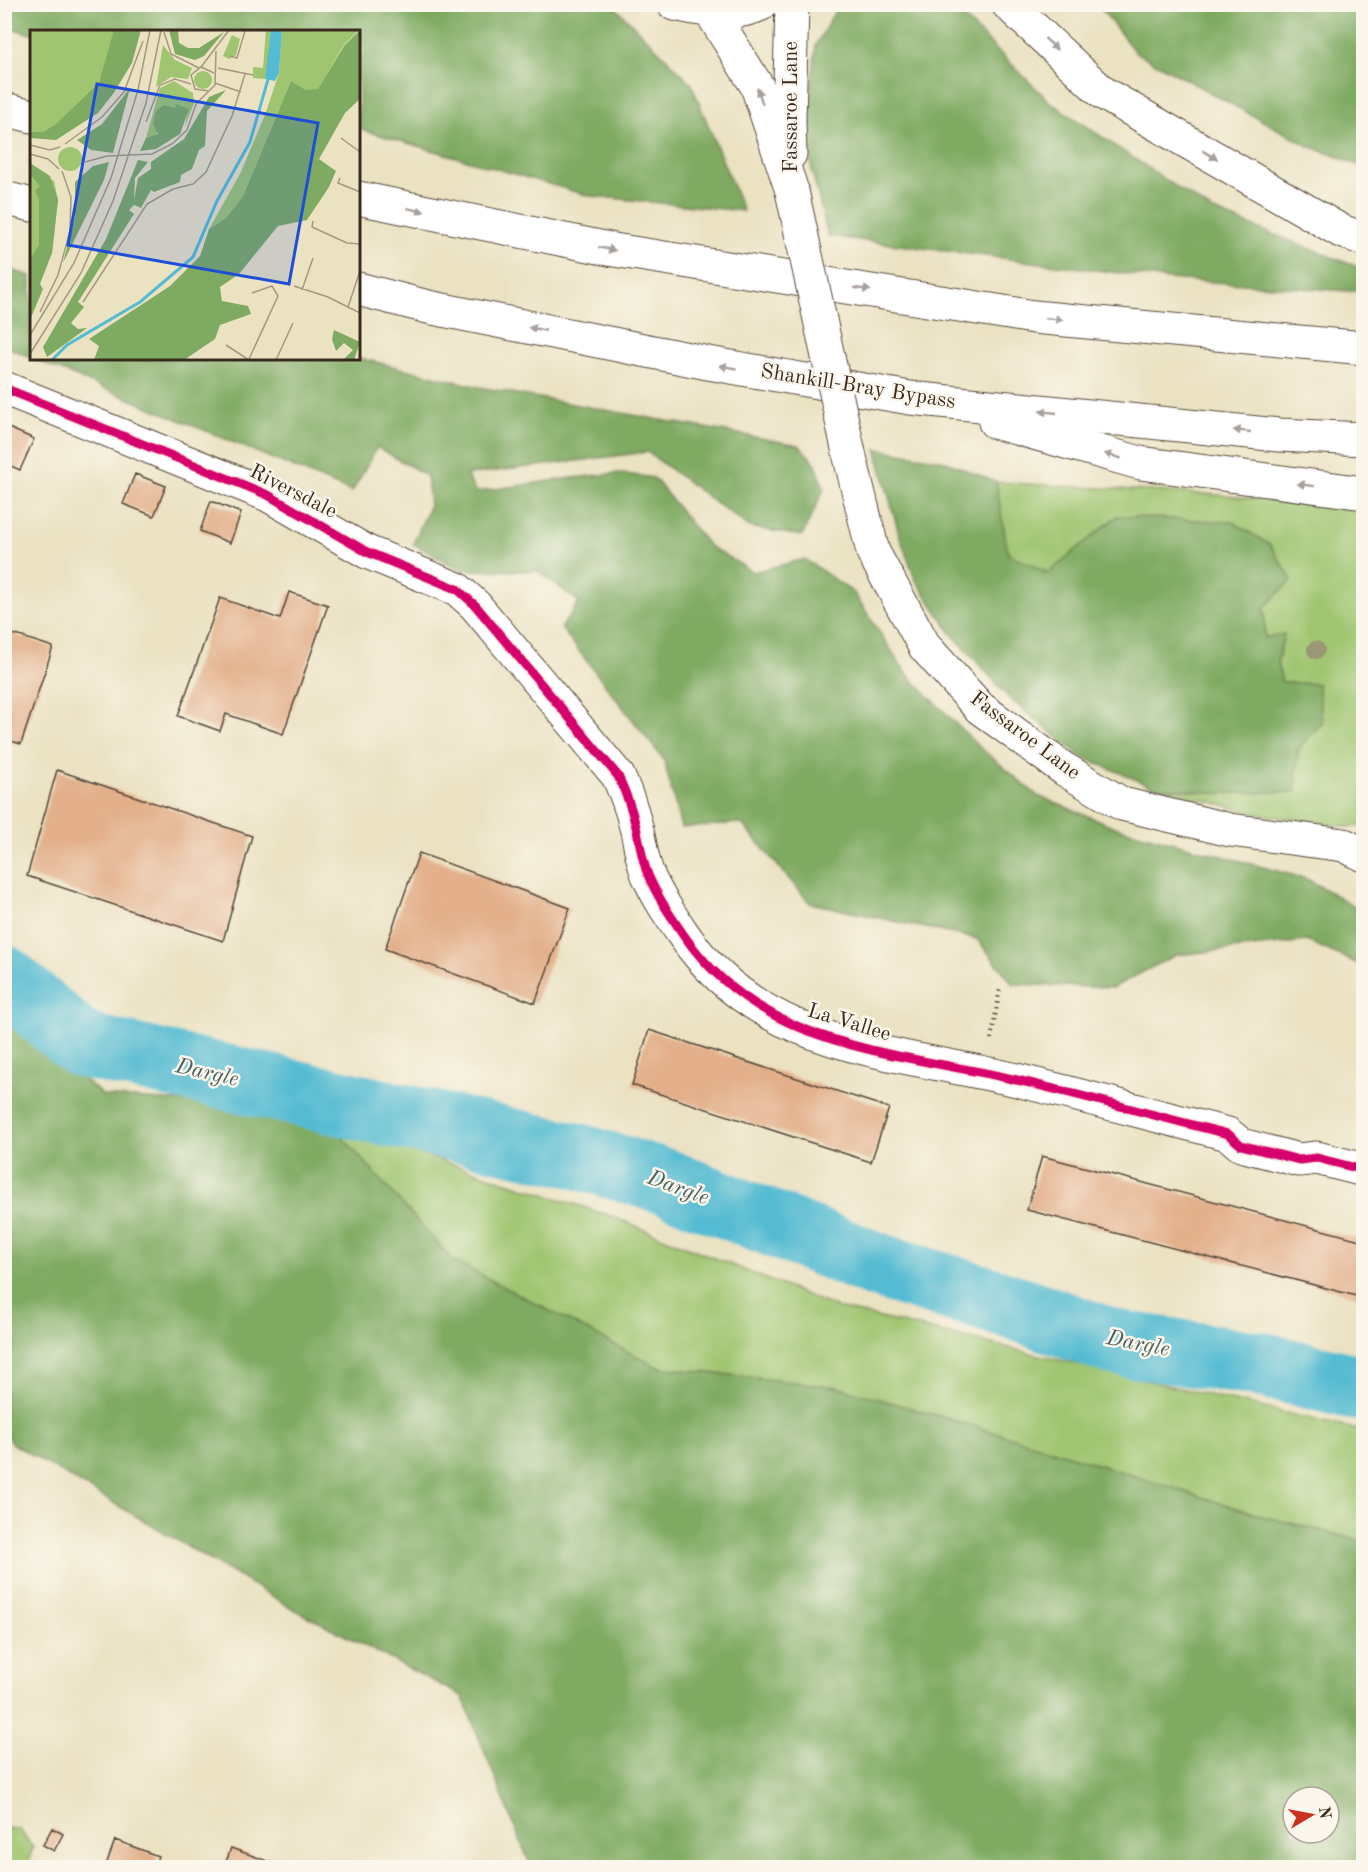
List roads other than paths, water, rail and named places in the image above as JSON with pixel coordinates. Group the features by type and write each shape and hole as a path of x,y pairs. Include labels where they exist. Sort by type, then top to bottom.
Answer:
{"main road":[{"path":"674,4 711,12 754,8 761,4"},
{"name":"Fassaroe Lane","path":"792,4 789,120 792,192"},
{"path":"1008,4 1103,93 1341,231 1364,239"},
{"name":"Fassaroe Lane","path":"711,12 757,86 792,192 873,552 925,647 980,708 1064,769 1122,804 1230,830 1357,847"},
{"path":"4,109 30,116"},
{"path":"4,198 30,204"},
{"path":"360,198 614,250 1034,317 1364,348"},
{"name":"Shankill-Bray Bypass","path":"360,290 428,307 708,363 910,398 1280,435 1364,439"},
{"name":"Riversdale","path":"4,388 268,495 367,552 457,589 475,604 510,647"},
{"path":"910,398 1140,463 1364,493"},
{"name":"La Vallee","path":"510,647 618,776 636,824 641,855 657,893 684,936 734,989 766,1011 801,1028 843,1044 984,1073 1228,1134 1241,1145 1299,1160 1317,1158 1364,1170"}],"waterway":[{"name":"Dargle","path":"4,978 82,1045 578,1156 664,1181 876,1265 1023,1310 1113,1342 1263,1365 1364,1389"}]}
